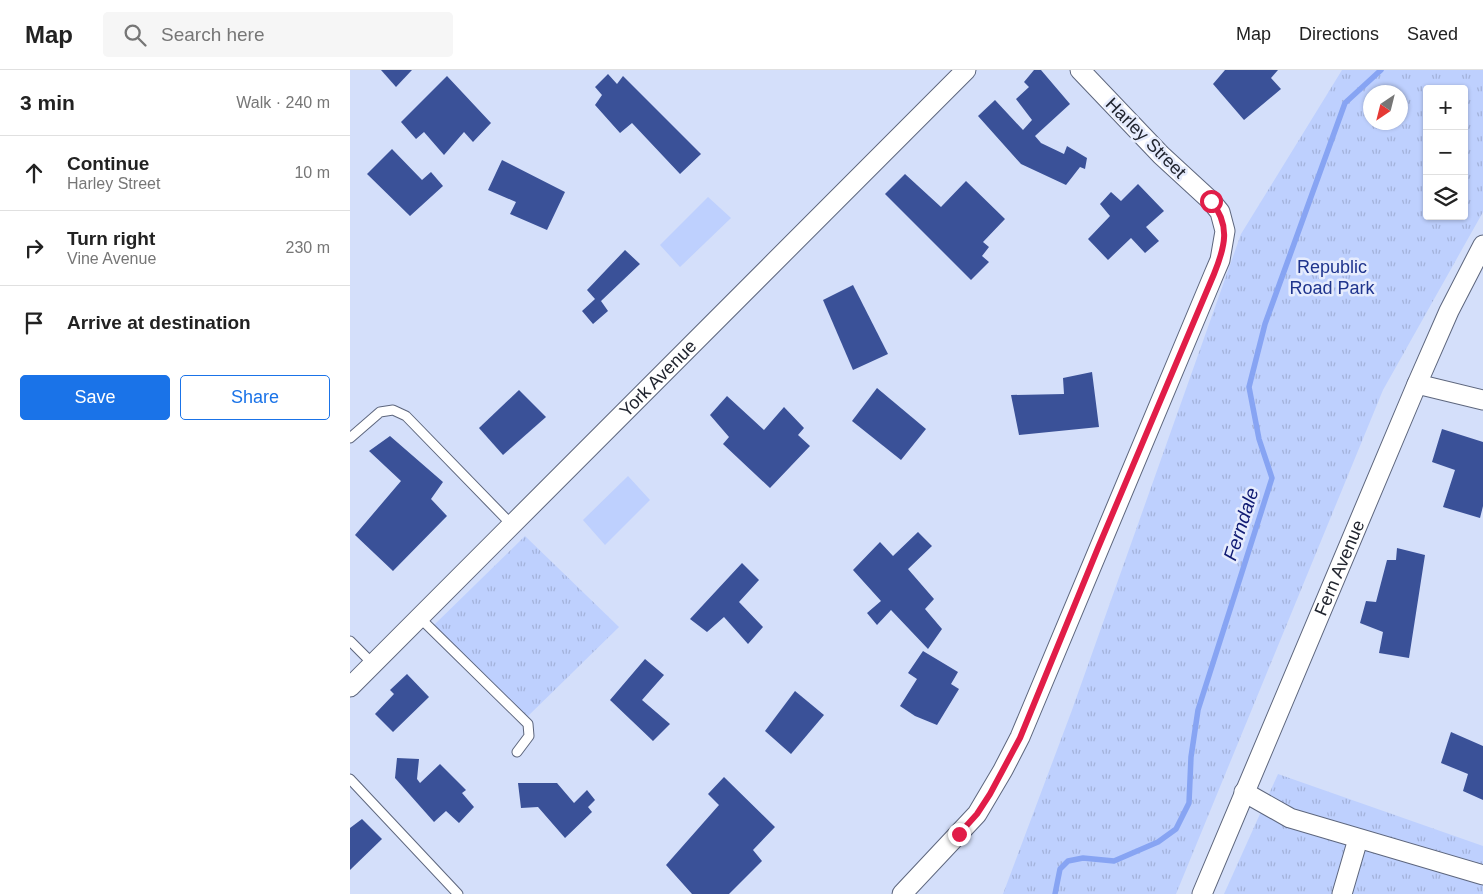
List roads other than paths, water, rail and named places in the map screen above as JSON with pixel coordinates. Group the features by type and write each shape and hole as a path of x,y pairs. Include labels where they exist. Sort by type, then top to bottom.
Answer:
{"street":[{"name":"York Avenue","path":"350,687 966,70"},
{"name":"Harley Street","path":"902,894 977,814 1020,738 1220,260 1225,231 1220,212 1211,201 1162,156 1080,70"},
{"name":"Fern Avenue","path":"1202,894 1417,384 1449,311 1483,244"},
{"path":"1417,384 1483,400"},
{"path":"1244,792 1290,818 1483,875"},
{"path":"1342,894 1358,839"}],"lane":[{"path":"350,438 380,412 393,410 406,416 512,525"},
{"path":"420,618 528,724 529,736 517,752"},
{"path":"350,642 373,664"},
{"path":"350,778 458,894"}],"waterway":[{"name":"Ferndale","path":"1055,894 1060,869 1068,861 1083,858 1114,861 1158,842 1176,829 1189,803 1191,757 1198,710 1272,478 1259,439 1249,387 1265,324 1345,103 1381,70"}],"park label":[{"name":"Republic Road Park","path":"1332,277"}]}
